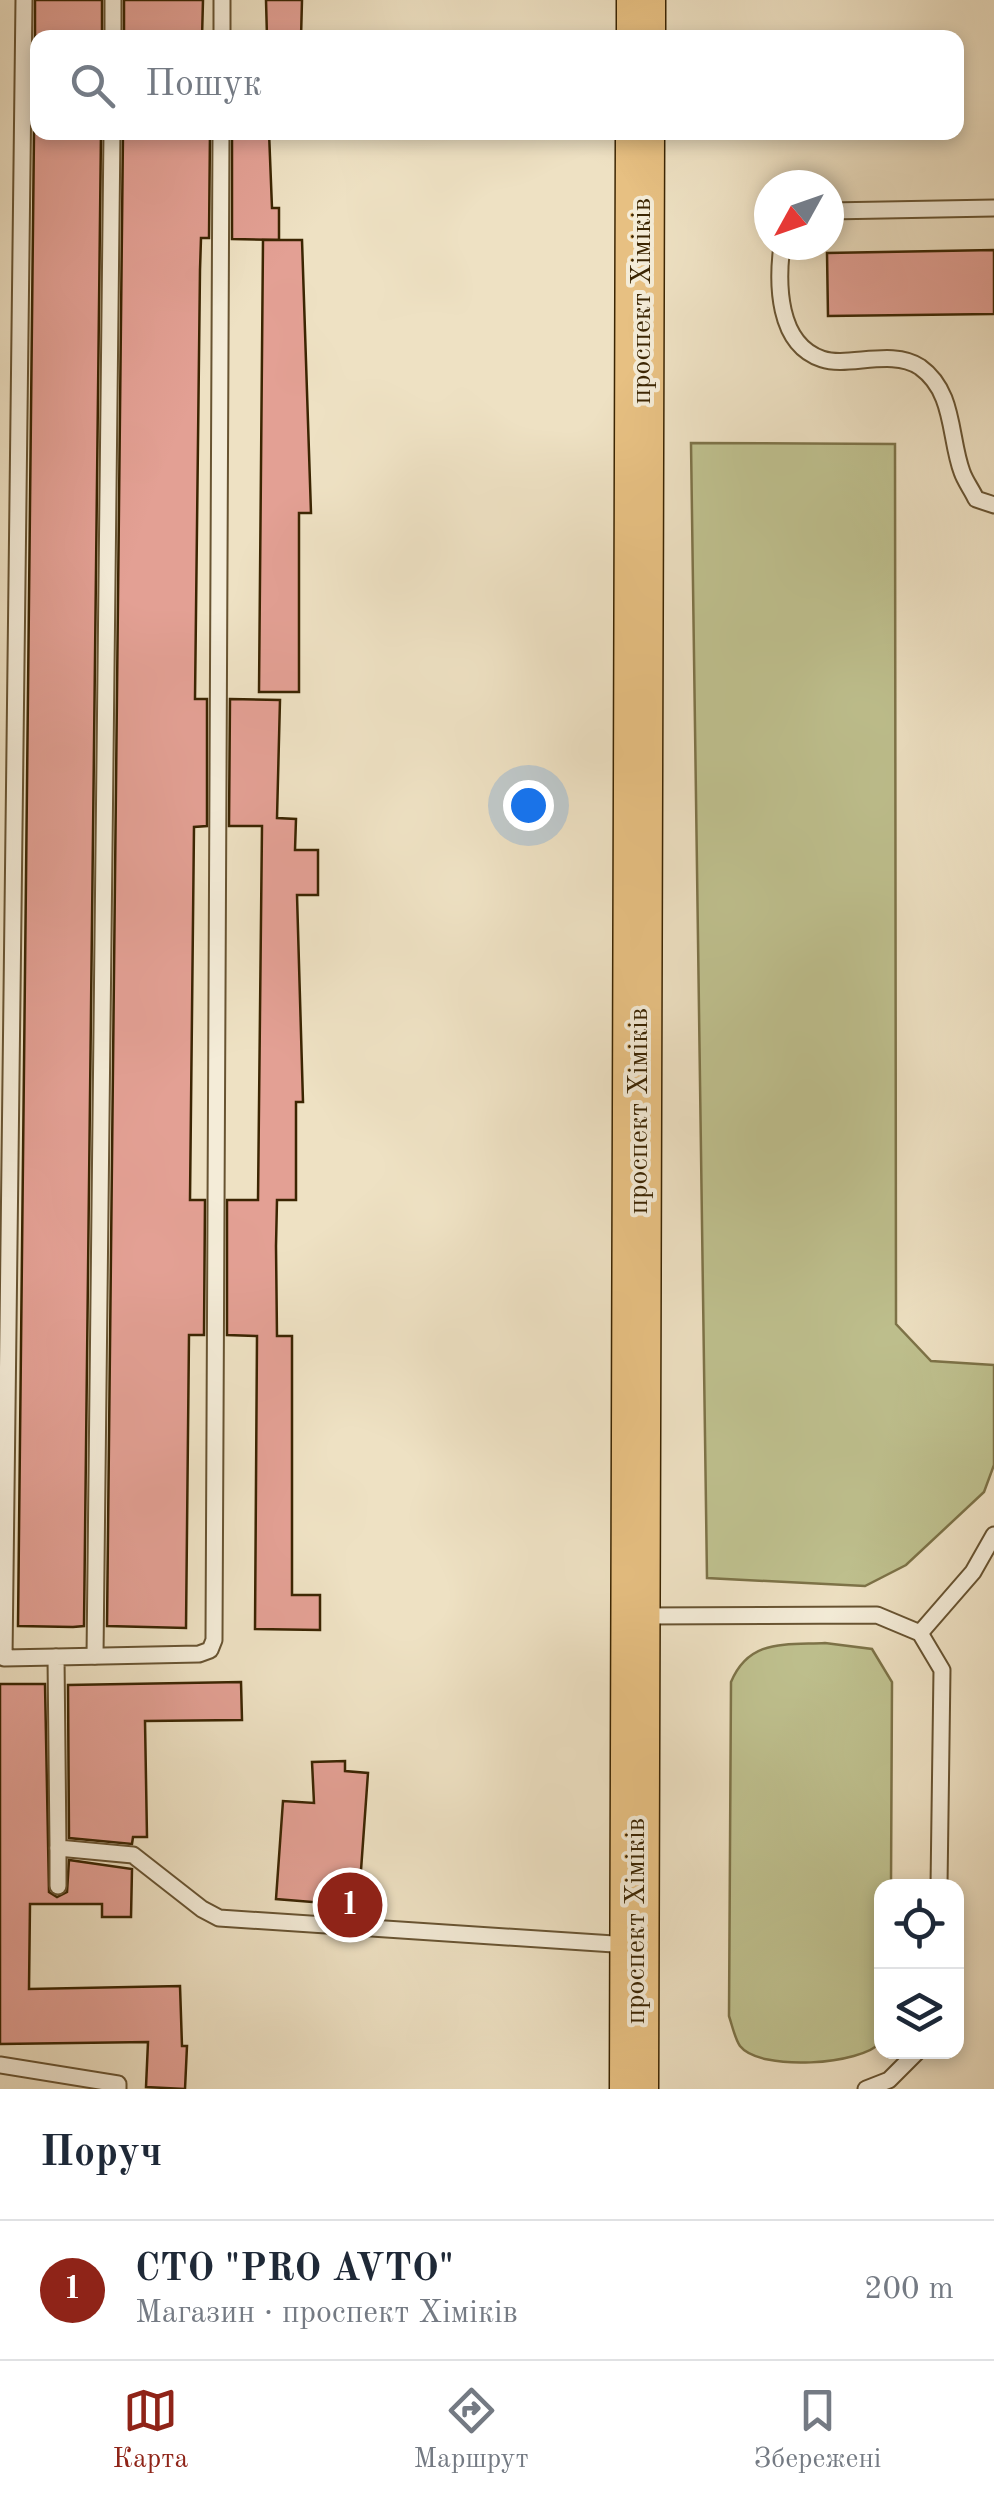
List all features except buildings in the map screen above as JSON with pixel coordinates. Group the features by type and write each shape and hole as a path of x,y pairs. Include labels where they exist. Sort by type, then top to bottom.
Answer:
{"main road":[{"path":"641,0 641,30"},
{"name":"проспект Хіміків","path":"634,2089 640,140"}],"lane":[{"path":"24,0 2,1658 199,1654 210,1650 214,1640 221,140"},
{"path":"113,0 113,30"},
{"path":"222,0 222,30"},
{"path":"95,1656 112,140"},
{"path":"844,211 994,208"},
{"path":"782,260 783,316 798,343 823,360 868,356 918,366 941,391 962,472 976,499 994,506"},
{"path":"920,1633 974,1572 994,1536"},
{"path":"635,1616 877,1615 920,1633 942,1670 939,1879"},
{"path":"56,1657 58,1886"},
{"path":"58,1848 127,1852 219,1918 633,1946"},
{"path":"866,2089 888,2080 910,2059"},
{"path":"0,2065 118,2084 118,2089"}],"green space":[{"path":"691,443 895,444 896,1324 931,1361 994,1365 994,1465 984,1492 906,1565 865,1586 707,1578"},
{"path":"825,1643 872,1649 892,1682 891,1879 874,1879 874,2047 833,2060 788,2062 751,2054 740,2046 729,2016 731,1682 748,1658 782,1645"}],"place":[{"name":"СТО \"PRO AVTO\"","path":"350,1905"}]}
